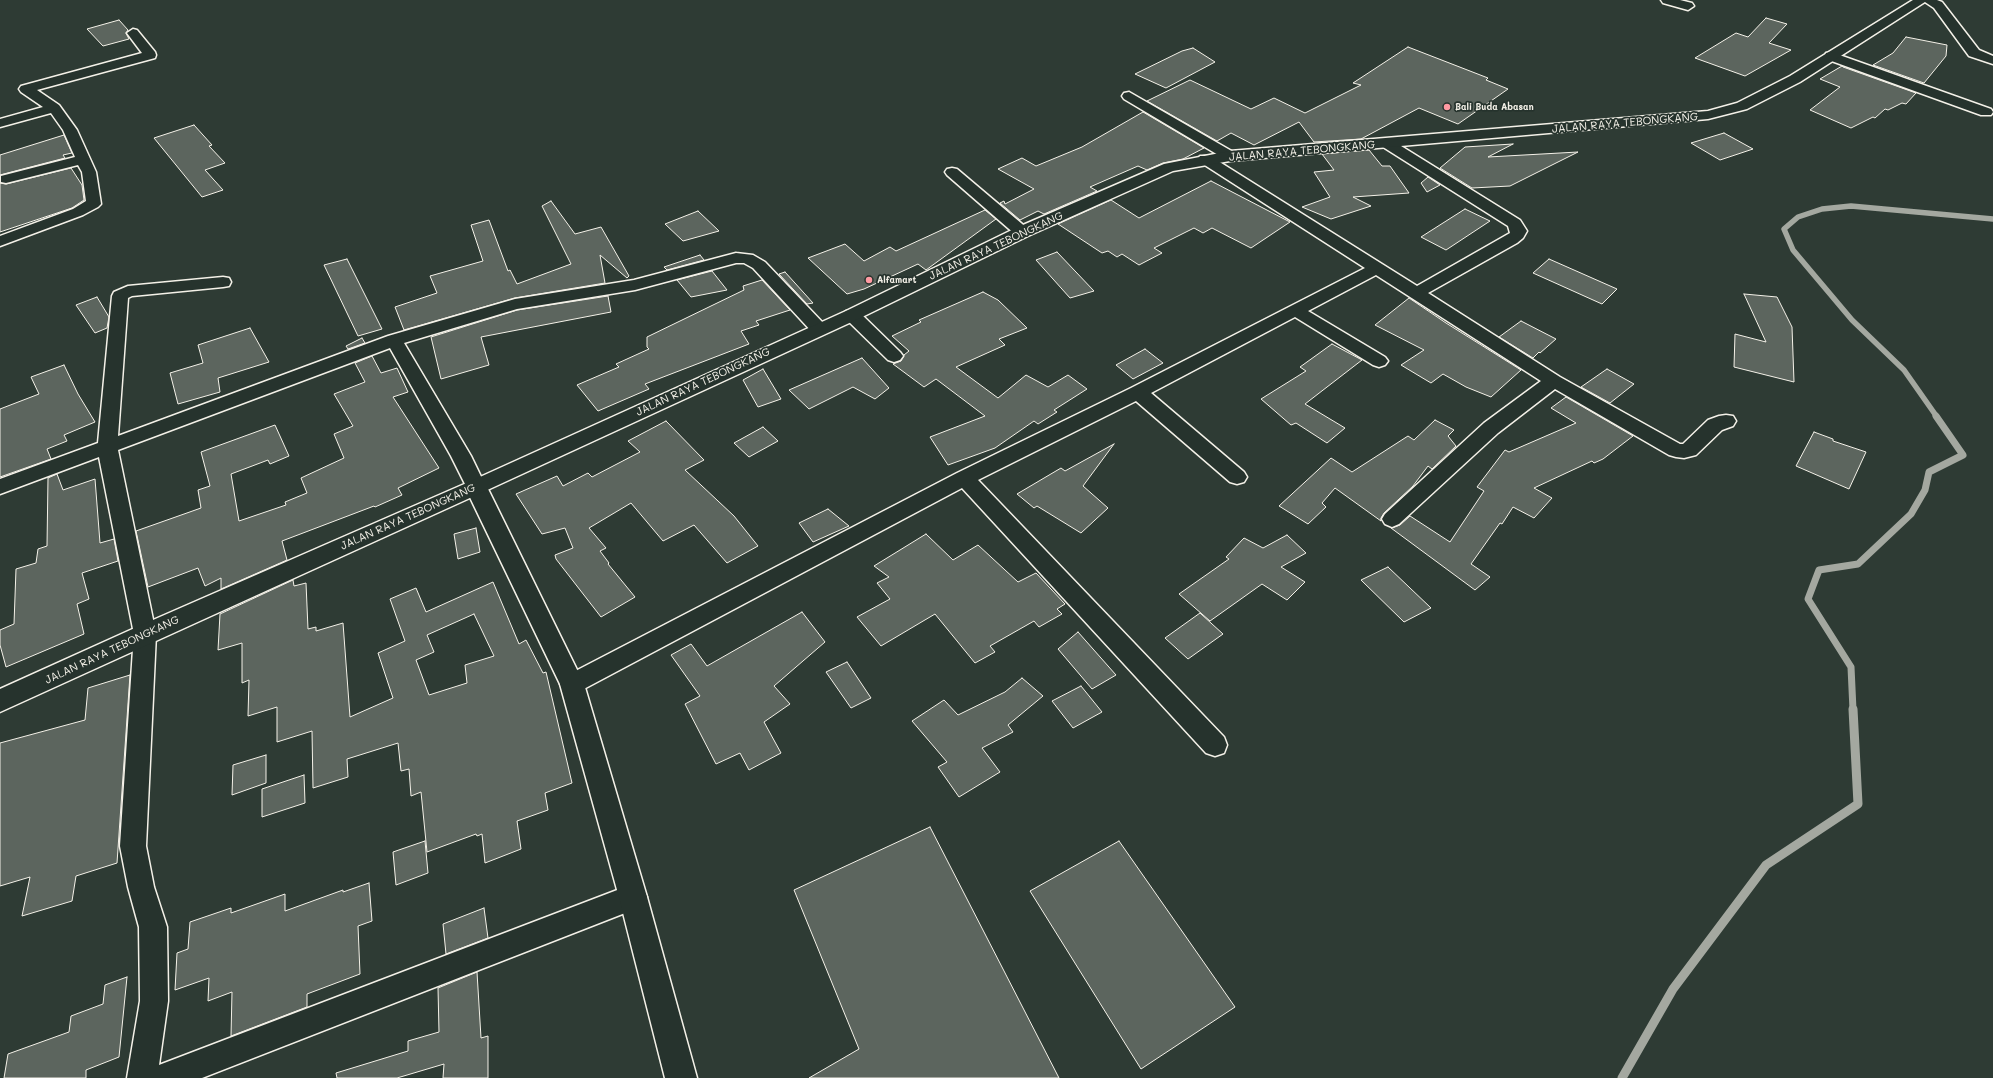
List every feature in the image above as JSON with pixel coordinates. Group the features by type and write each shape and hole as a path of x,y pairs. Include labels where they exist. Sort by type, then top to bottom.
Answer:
{"main road":[{"name":"JALAN RAYA TEBONGKANG","path":"0,702 145,634 476,487 852,315 1022,232 1169,167 1205,159 1230,156 1388,144 1708,115 1742,106 1794,79 1922,0"},
{"path":"476,487 572,684 633,897 681,1078"}],"street":[{"path":"1667,0 1688,6"},
{"path":"1928,0 1938,4 1974,53 1993,60"},
{"path":"0,241 78,212 92,204 94,198 90,178 70,130 54,108 26,89 150,55 133,33"},
{"path":"1831,56 1986,112"},
{"path":"1129,96 1230,156"},
{"path":"0,123 54,108"},
{"path":"1388,144 1514,223 1519,231 1511,240 1417,293"},
{"path":"6,179 83,159"},
{"path":"1205,159 1417,293 1554,382 1676,450 1689,450 1715,425 1726,421"},
{"path":"952,172 1022,232"},
{"path":"0,487 394,340 515,304 635,285 742,257 753,260 759,264 819,329"},
{"path":"572,684 964,478 1138,392 1377,268"},
{"path":"142,1078 154,1001 153,927 141,887 133,846 145,634 107,446 121,294 128,291 223,282"},
{"path":"1295,310 1379,362"},
{"path":"852,315 894,356"},
{"path":"394,340 461,456 476,487"},
{"path":"1392,519 1491,428 1554,382"},
{"path":"1138,392 1237,477"},
{"path":"964,478 1215,745"},
{"path":"163,1078 633,897"}],"building":[{"path":"1766,18 1787,24 1769,43 1791,50 1745,76 1695,58 1736,33 1748,37"},
{"path":"119,20 128,30 126,33 129,39 103,46 87,29"},
{"path":"1906,37 1947,45 1946,56 1924,83 1873,65 1893,53"},
{"path":"1408,47 1488,78 1486,80 1508,89 1458,124 1419,108 1361,139 1314,142 1299,122 1254,145 1231,133 1217,141 1147,101 1190,80 1251,109 1274,98 1305,113 1361,85 1353,83"},
{"path":"1193,48 1215,62 1166,88 1135,74 1182,51"},
{"path":"1842,66 1916,93 1906,104 1902,103 1888,110 1885,109 1875,118 1873,117 1851,128 1810,110 1840,87 1820,79"},
{"path":"1143,112 1204,148 1183,159 1163,163 1147,170 1138,166 1090,187 1097,191 1044,214 1038,211 1020,220 1000,203 1004,201 1005,204 1034,189 998,169 1022,158 1036,166 1082,147"},
{"path":"194,125 212,145 209,146 225,163 205,170 223,190 202,197 154,138"},
{"path":"1724,133 1753,149 1720,160 1691,143"},
{"path":"64,135 72,153 63,155 65,158 0,175 0,155"},
{"path":"1513,144 1488,157 1578,152 1510,186 1472,188 1440,168 1465,147"},
{"path":"1369,150 1382,166 1390,166 1409,193 1353,197 1371,206 1331,219 1302,207 1330,197 1314,172 1334,170 1322,154"},
{"path":"71,168 82,185 84,200 72,208 0,232 0,183 6,184"},
{"path":"1428,177 1440,185 1427,192 1421,183"},
{"path":"1211,181 1290,222 1251,248 1212,228 1203,233 1194,228 1154,248 1162,253 1139,265 1122,254 1117,257 1108,251 1102,253 1058,224 1111,200 1139,218"},
{"path":"551,201 575,234 601,227 629,276 627,278 600,255 605,283 515,298 404,330 395,307 437,293 430,276 483,261 471,225 489,220 508,271 510,270 517,284 571,264 542,206"},
{"path":"1465,209 1490,221 1446,250 1421,237"},
{"path":"985,210 996,219 926,270 918,264 864,289 847,294 808,258 845,244 864,261 890,247 896,251"},
{"path":"698,211 719,231 683,241 665,224"},
{"path":"1057,252 1094,291 1070,298 1036,260"},
{"path":"700,255 704,260 667,270 664,267"},
{"path":"347,259 382,329 358,336 324,265"},
{"path":"1549,259 1617,289 1602,304 1533,273"},
{"path":"712,271 727,290 691,297 677,280"},
{"path":"785,272 813,303 807,304 779,274"},
{"path":"762,280 790,310 756,321 759,325 741,331 749,344 645,384 649,389 598,411 577,385 619,367 616,364 649,349 647,347 647,337 744,290 743,286"},
{"path":"983,292 998,300 1027,328 999,339 1005,345 956,367 998,398 1026,375 1048,387 1068,375 1087,389 1054,410 1057,412 1038,424 1034,421 995,448 948,465 930,437 985,416 936,379 924,387 893,364 901,361 904,355 909,351 892,336 921,322 919,320"},
{"path":"1744,294 1777,297 1792,327 1794,382 1734,367 1735,334 1766,342"},
{"path":"608,296 611,312 481,337 489,365 441,379 431,337 517,310"},
{"path":"97,297 109,317 107,328 95,333 76,305"},
{"path":"1409,298 1521,370 1491,397 1466,387 1443,374 1431,383 1401,365 1424,350 1375,325"},
{"path":"1521,321 1556,339 1533,358 1499,337"},
{"path":"250,328 269,362 218,378 220,392 178,404 170,373 203,363 198,345"},
{"path":"362,338 365,343 348,349 346,346"},
{"path":"1332,344 1362,360 1305,404 1345,428 1327,443 1296,423 1291,425 1261,399 1306,371 1300,367"},
{"path":"1145,349 1163,363 1133,379 1116,365"},
{"path":"372,356 381,373 397,368 408,392 393,397 439,468 398,488 402,495 375,507 374,506 282,541 287,560 221,589 221,578 205,586 198,568 148,587 136,531 201,508 198,490 210,486 201,452 275,425 289,456 270,464 268,460 231,474 239,521 286,505 285,502 307,493 301,478 344,458 334,434 353,426 334,394 365,382 355,363"},
{"path":"862,358 889,388 875,399 853,387 809,409 789,390"},
{"path":"64,365 78,394 95,422 64,435 67,441 47,449 51,459 0,477 0,409 39,394 31,377"},
{"path":"763,369 781,399 758,407 743,380"},
{"path":"1607,369 1634,384 1610,403 1581,387"},
{"path":"1566,397 1633,436 1603,459 1594,463 1592,461 1534,488 1552,498 1534,518 1513,507 1502,524 1500,523 1471,564 1490,577 1475,590 1391,528 1400,525 1410,516 1450,542 1484,491 1477,487 1505,450 1509,452 1576,423 1551,408"},
{"path":"1435,420 1454,430 1448,436 1456,446 1432,469 1428,466 1413,486 1384,513 1381,521 1335,488 1322,503 1326,507 1308,524 1279,506 1331,458 1352,472 1408,436 1414,440"},
{"path":"666,421 704,460 685,470 734,516 758,546 727,563 694,525 663,541 631,503 589,528 606,548 600,551 609,563 608,564 635,597 601,617 556,559 555,555 573,548 565,528 542,534 516,494 557,476 563,486 588,473 592,477 640,452 628,441"},
{"path":"763,427 778,441 749,457 734,443"},
{"path":"1814,432 1833,439 1833,441 1866,452 1849,489 1796,466"},
{"path":"1114,444 1083,486 1108,508 1081,533 1037,506 1034,508 1017,494 1061,468 1065,471"},
{"path":"57,474 63,490 95,479 100,543 114,539 118,561 82,573 89,599 77,604 84,634 6,667 0,645 0,630 14,624 16,569 36,563 38,549 47,546 48,478"},
{"path":"828,509 849,526 813,542 799,523"},
{"path":"476,528 480,552 458,559 454,534"},
{"path":"926,534 953,560 978,545 1018,582 1036,573 1065,604 1057,609 1062,614 1039,627 1034,621 990,646 995,652 975,663 935,614 881,646 857,617 890,599 877,583 889,577 874,566"},
{"path":"1287,535 1306,553 1281,567 1305,582 1287,600 1262,584 1210,621 1179,594 1229,559 1226,557 1244,538 1263,548"},
{"path":"1388,567 1431,608 1404,622 1361,580"},
{"path":"293,580 294,586 306,583 308,629 316,627 316,631 343,623 350,717 393,698 378,653 405,641 390,599 416,588 426,612 493,582 519,644 526,640 543,673 546,672 572,783 545,793 548,810 517,821 521,849 485,863 482,834 477,836 476,834 427,852 421,792 411,796 409,769 401,771 398,743 347,759 348,777 313,788 312,731 277,742 277,707 248,716 249,680 242,683 242,643 218,650 220,614","holes":["474,614 494,656 465,665 467,683 429,695 416,660 434,652 427,635"]},
{"path":"802,612 825,642 774,686 790,704 764,722 781,753 749,770 740,753 716,764 685,704 700,696 671,655 691,644 707,666"},
{"path":"1200,613 1223,634 1188,659 1165,638"},
{"path":"1078,632 1116,675 1092,689 1058,649"},
{"path":"847,662 871,698 851,708 826,672"},
{"path":"130,675 117,863 76,876 72,901 22,916 30,877 0,886 0,743 85,720 88,688"},
{"path":"1022,678 1043,696 1008,725 1013,732 982,748 1000,772 959,797 938,767 947,762 912,721 944,700 958,715 1005,692"},
{"path":"1081,686 1102,712 1073,728 1052,701"},
{"path":"266,755 266,783 232,795 233,765"},
{"path":"304,775 305,803 262,817 262,789"},
{"path":"930,827 1059,1078 809,1078 859,1049 794,890"},
{"path":"425,841 428,873 396,885 393,852"},
{"path":"1119,841 1235,1007 1141,1069 1030,891"},
{"path":"369,883 372,921 358,926 360,974 307,994 307,1007 231,1036 232,992 208,1001 209,978 175,990 177,953 188,949 190,922 231,908 231,913 285,894 285,911 343,890 343,892"},
{"path":"484,908 488,938 446,954 443,924"},
{"path":"477,972 481,1038 488,1036 488,1078 443,1078 444,1064 397,1078 337,1078 336,1073 408,1051 408,1041 439,1032 438,988"},
{"path":"127,977 119,1057 86,1070 86,1078 4,1078 8,1054 69,1032 71,1016 103,1004 105,985"}],"waterway":[{"path":"1937,417 1904,370 1852,320 1793,250 1784,229 1798,217 1822,209 1851,206 1993,219"},
{"path":"1853,710 1851,667 1808,599 1819,570 1858,564 1911,514 1925,490 1929,472 1963,455 1936,416"},
{"path":"1622,1078 1673,989 1766,865 1858,804 1853,709"}],"place":[{"name":"Bali Buda Abasan","path":"1447,107"},
{"name":"Alfamart","path":"869,280"}]}
